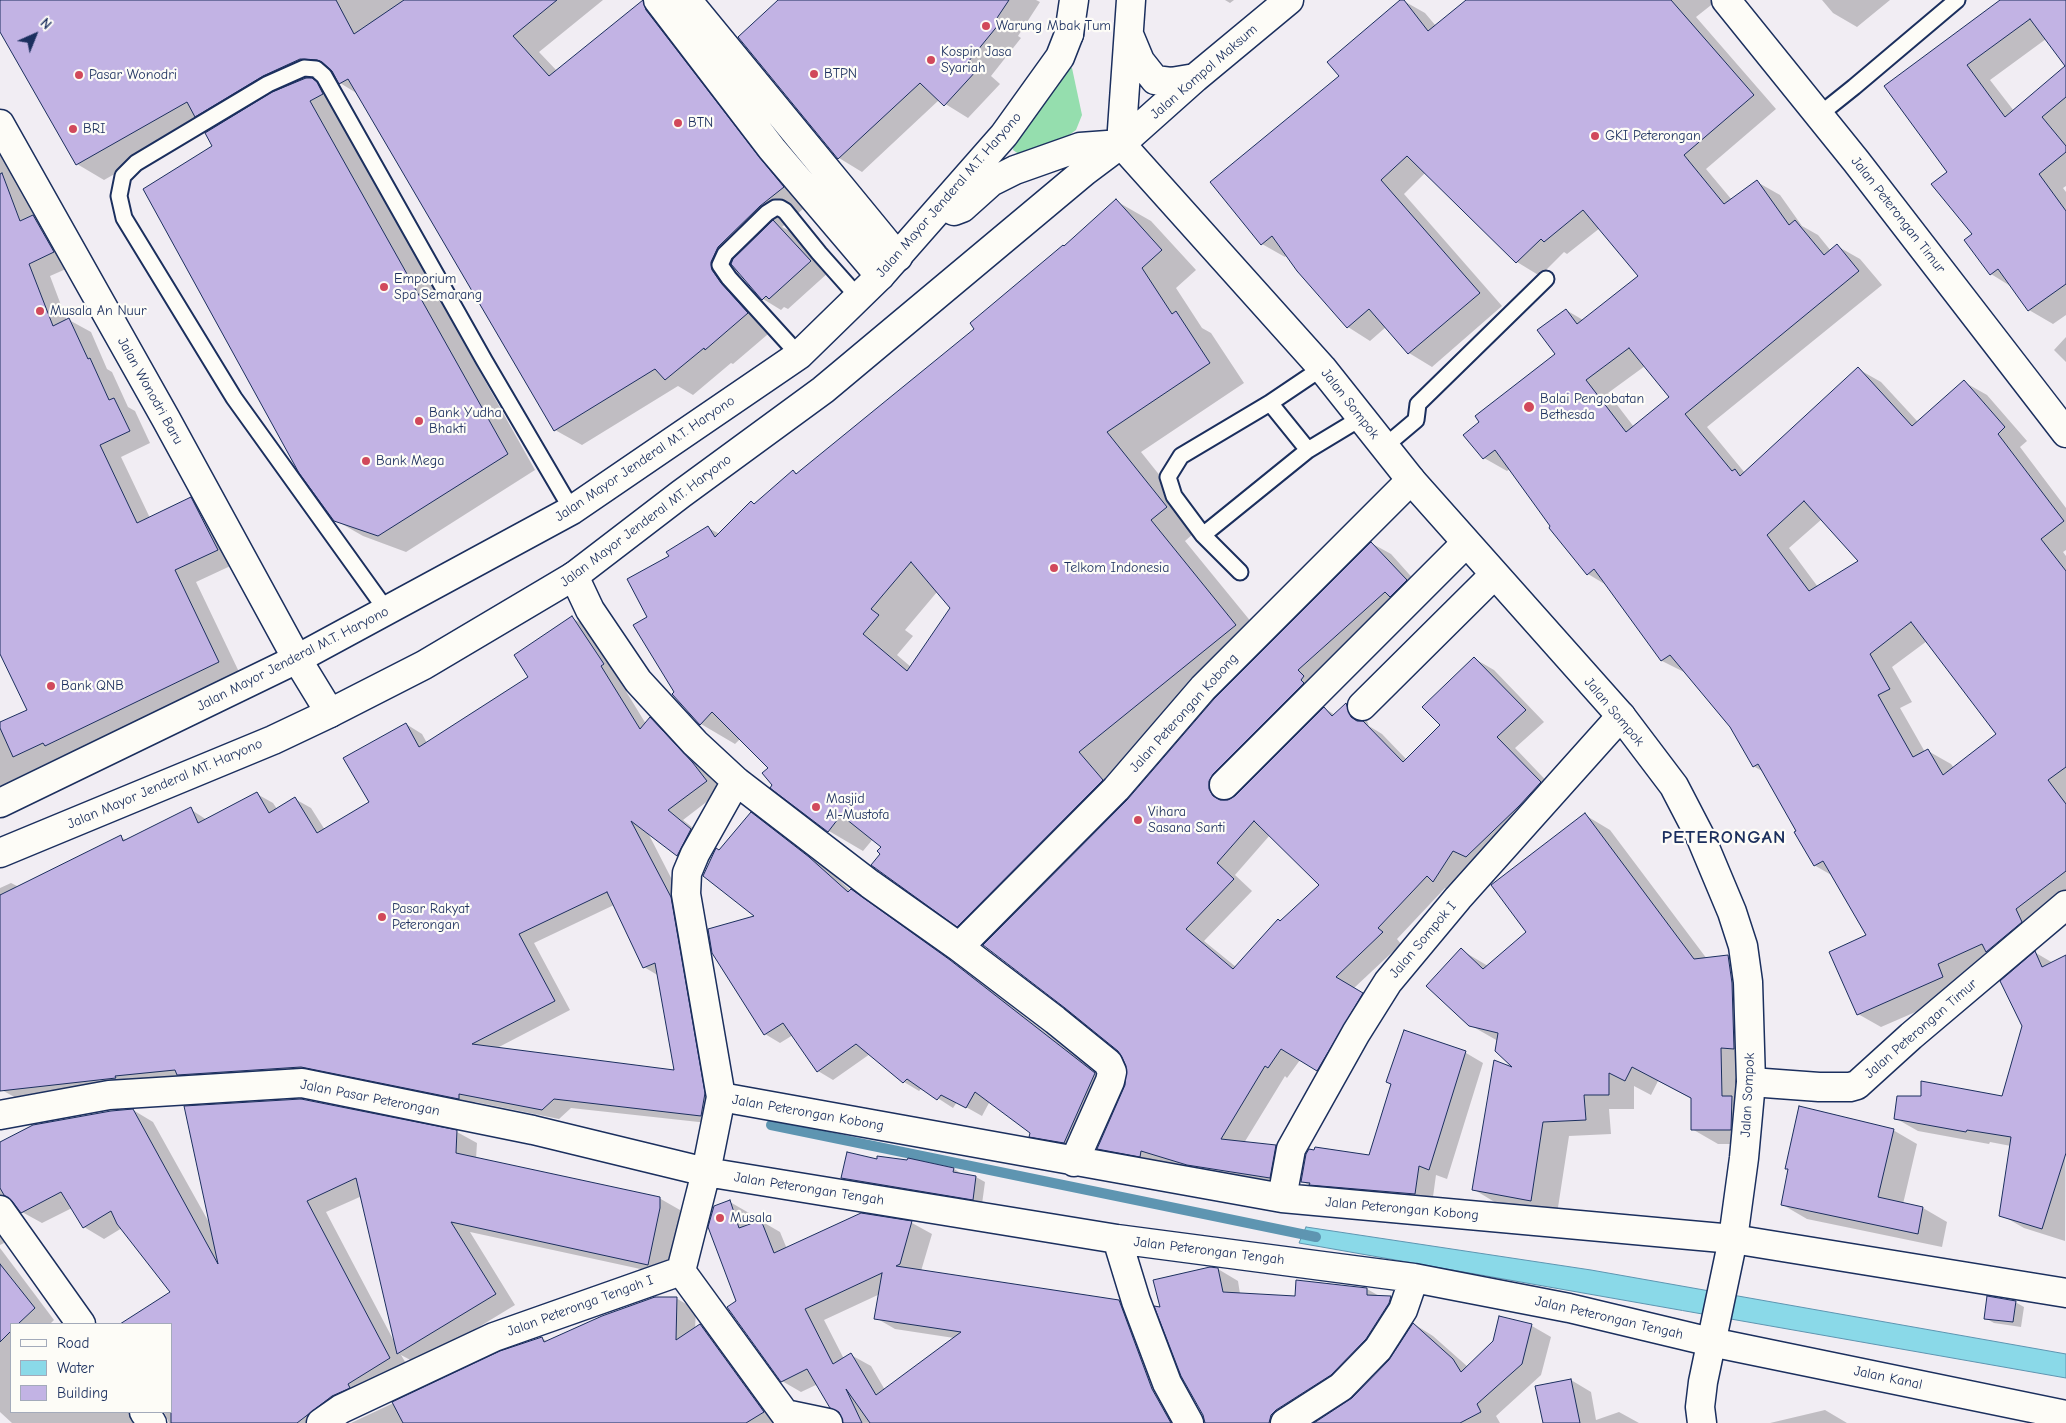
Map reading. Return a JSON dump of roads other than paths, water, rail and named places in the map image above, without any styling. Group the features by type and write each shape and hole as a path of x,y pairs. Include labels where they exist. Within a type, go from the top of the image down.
{"main road":[{"path":"658,0 772,149 889,266"},
{"path":"687,0 889,266"},
{"name":"Jalan Mayor Jenderal M.T. Haryono","path":"0,803 297,659 572,510 798,355 859,298 889,266 1004,135 1060,57 1069,34 1074,0"},
{"path":"932,219 962,208 992,182 1015,170 1080,147 1121,144 1131,0"},
{"name":"Jalan Kompol Maksum","path":"1121,144 1195,78 1289,0"},
{"name":"Jalan Peterongan Timur","path":"1726,0 1856,161 2066,433"},
{"path":"1130,35 1140,61 1155,80 1171,82 1195,78"},
{"name":"Jalan Wonodri Baru","path":"0,124 166,419 297,659"},
{"name":"Jalan Sompok","path":"1121,144 1322,368 1411,480 1494,576 1621,716 1674,786 1702,838 1732,912 1743,946 1748,982 1751,1082 1744,1158 1732,1246 1713,1331 1700,1407 1702,1423"},
{"name":"Jalan Mayor Jenderal MT. Haryono","path":"0,853 273,740 330,714 424,666 574,576 823,390 1085,171 1121,144"},
{"name":"Jalan Peterongan Kobong","path":"959,947 1116,789 1203,688 1411,480"},
{"path":"1224,785 1466,543"},
{"path":"574,576 590,610 638,681 695,743 736,781 870,884 959,947 1055,1020 1111,1067 1110,1081 1074,1162"},
{"path":"1362,706 1494,576"},
{"path":"297,659 330,714"},
{"name":"Jalan Sompok I","path":"1282,1198 1291,1149 1356,1033 1388,982 1458,898 1621,716"},
{"name":"Jalan Peterongan Kobong","path":"736,781 695,854 687,873 686,894 721,1097 1282,1198 1732,1246"},
{"name":"Jalan Peterongan Timur","path":"1751,1082 1819,1087 1850,1087 1857,1084 2066,905"},
{"name":"Jalan Pasar Peterongan","path":"0,1115 109,1095 302,1083 533,1130 706,1172"},
{"path":"721,1097 706,1172 681,1271 783,1419 828,1423"},
{"name":"Jalan Peterongan Tengah","path":"706,1172 1117,1240 1414,1278 1569,1308 1713,1331"},
{"path":"0,1210 81,1323"},
{"path":"1117,1240 1136,1301 1167,1383 1189,1423"},
{"path":"1732,1246 2066,1293"},
{"name":"Jalan Peteronga Tengah I","path":"320,1423 341,1409 494,1337 681,1271"},
{"path":"1293,1421 1341,1387 1378,1349 1404,1310 1414,1278"},
{"name":"Jalan Kanal","path":"1713,1331 2066,1415"}],"lane":[{"path":"1819,114 1957,0"},
{"path":"387,611 234,398 124,218 119,196 123,176 136,163 268,84 304,68 316,69 324,76 484,360 572,510"},
{"path":"798,355 729,278 720,265 724,254 760,220 775,208 785,211 859,298"},
{"path":"1384,447 1416,420 1418,404 1546,278"},
{"path":"1240,572 1203,535 1174,496 1168,477 1181,456 1322,368"},
{"path":"1270,402 1308,450"},
{"path":"1203,535 1308,450 1361,418"}],"water":[{"path":"1306,1227 1591,1270 2066,1354 2066,1378 1299,1243"}],"waterway":[{"path":"771,1125 1316,1237"}],"place":[{"name":"Warung Mbak Tum","path":"986,26"},
{"name":"Kospin Jasa Syariah","path":"931,60"},
{"name":"BTPN","path":"814,74"},
{"name":"Pasar Wonodri","path":"79,75"},
{"name":"BTN","path":"678,123"},
{"name":"BRI","path":"73,129"},
{"name":"GKI Peterongan","path":"1595,136"},
{"name":"Emporium Spa Semarang","path":"384,287"},
{"name":"Musala An Nuur","path":"40,311"},
{"name":"Balai Pengobatan Bethesda","path":"1529,407"},
{"name":"Bank Yudha Bhakti","path":"419,421"},
{"name":"Bank Mega","path":"366,461"},
{"name":"Telkom Indonesia","path":"1054,568"},
{"name":"Bank QNB","path":"51,686"},
{"name":"Masjid Al-Mustofa","path":"816,807"},
{"name":"Vihara Sasana Santi","path":"1138,820"},
{"name":"Pasar Rakyat Peterongan","path":"382,917"},
{"name":"Musala","path":"720,1218"}],"district":[{"name":"PETERONGAN","path":"1724,838"}]}
